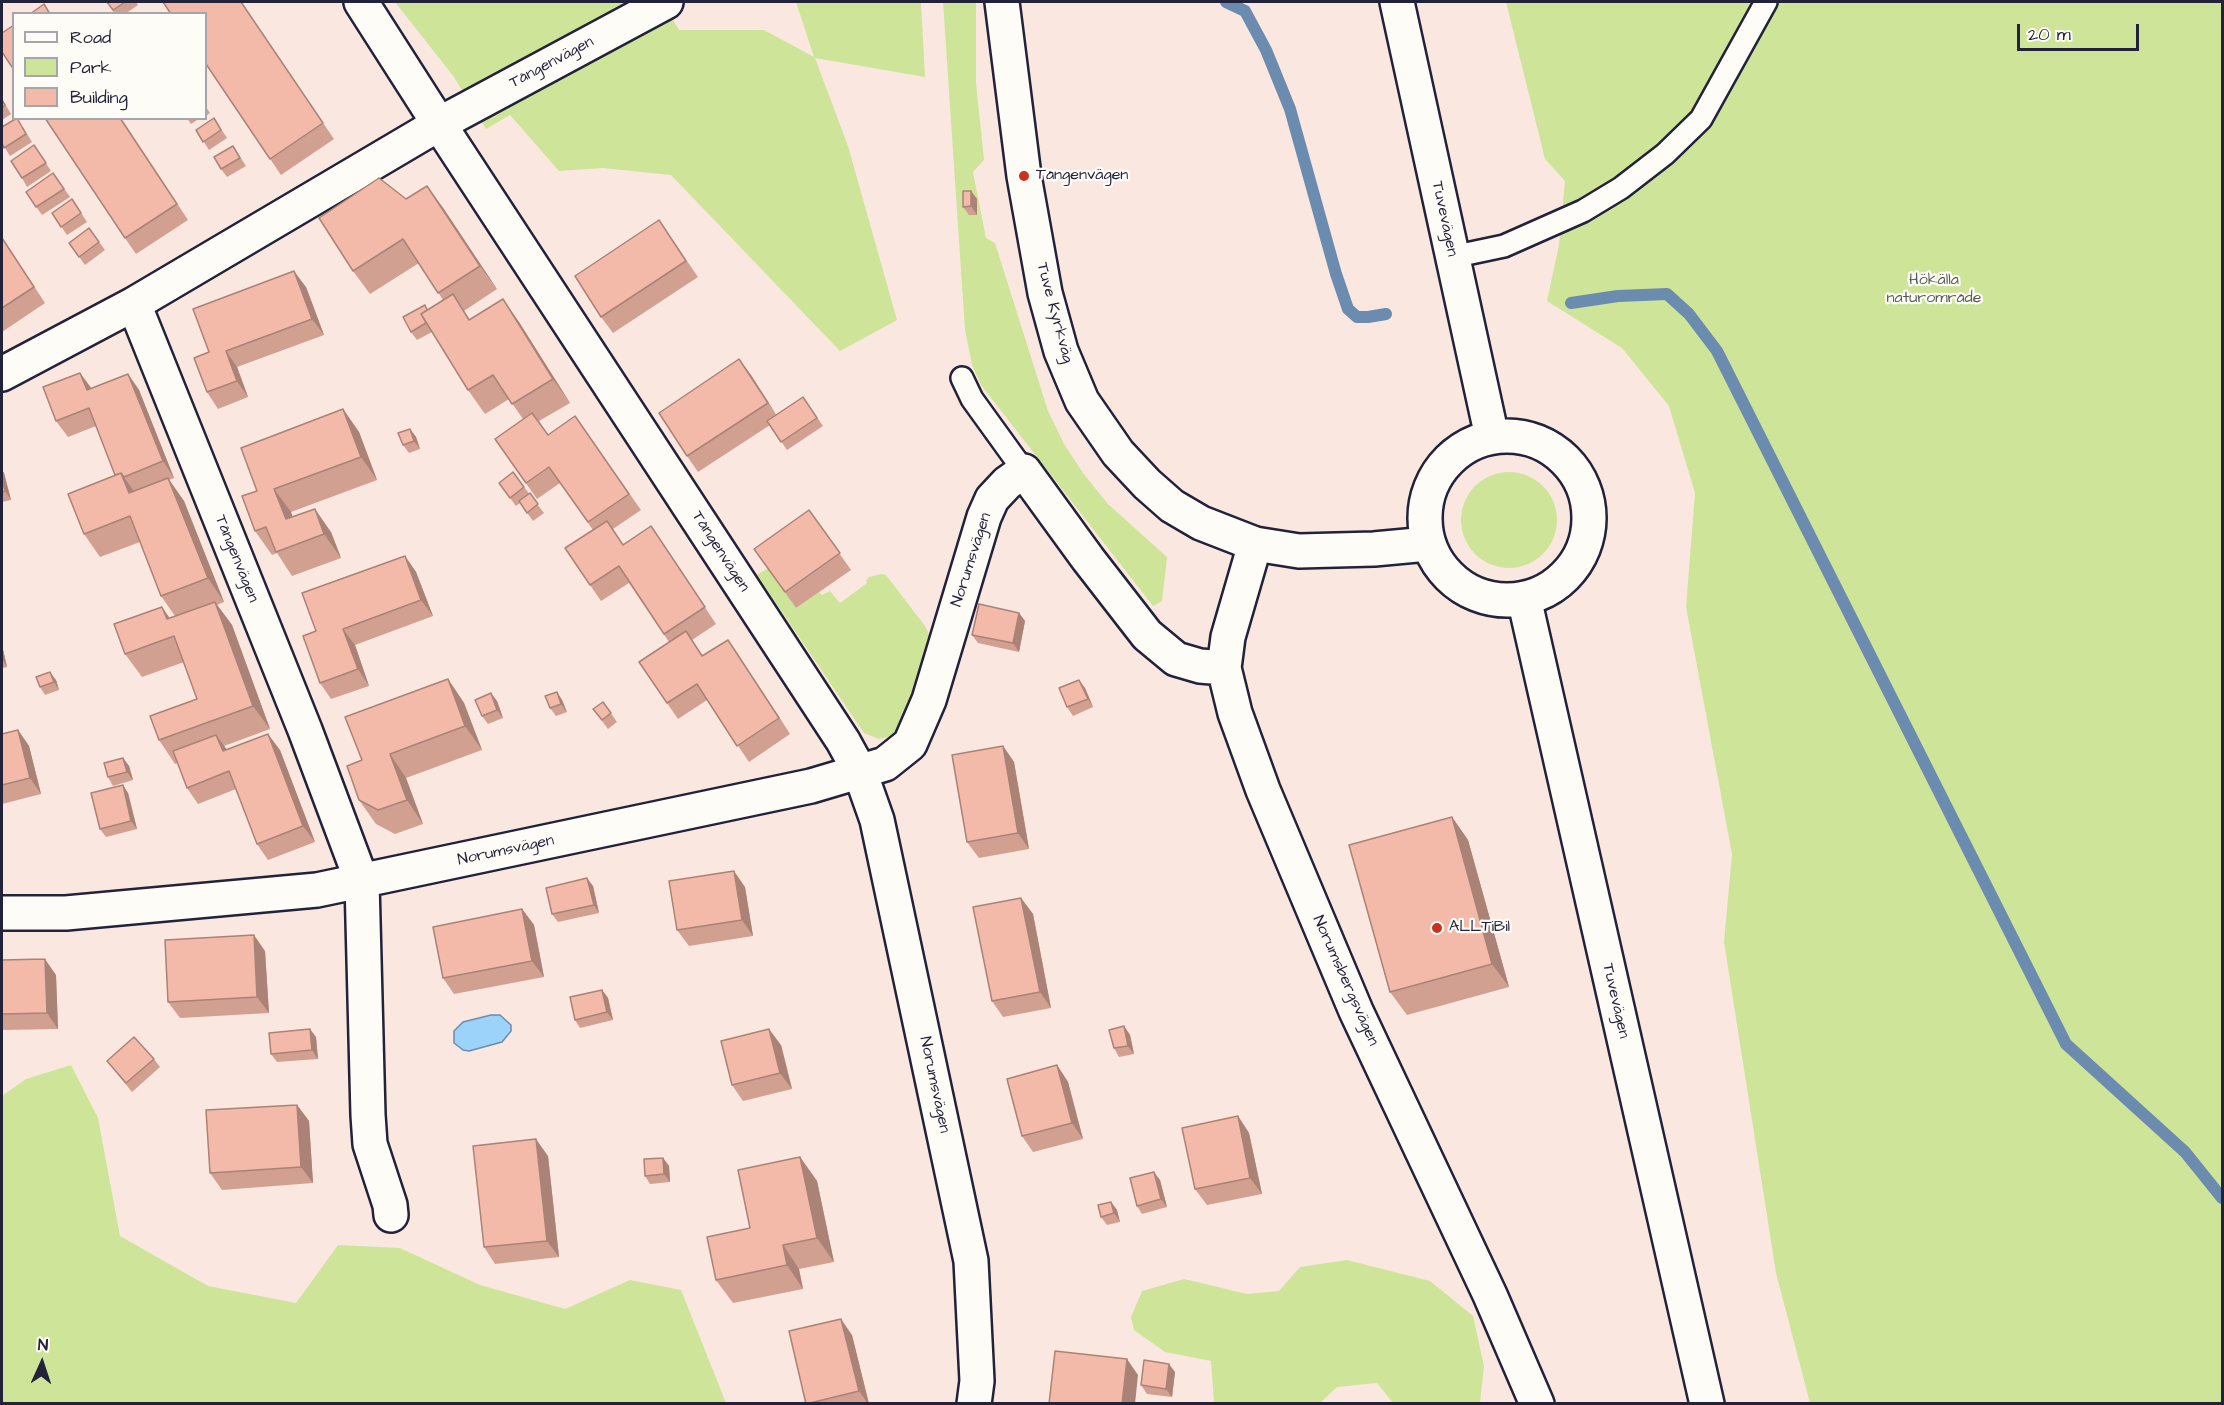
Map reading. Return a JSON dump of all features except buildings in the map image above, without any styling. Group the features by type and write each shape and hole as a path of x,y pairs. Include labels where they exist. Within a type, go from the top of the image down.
{"street":[{"path":"361,2 439,124"},
{"name":"Tångenvägen","path":"2,374 134,304 439,124 666,2"},
{"name":"Tuve Kyrkväg","path":"1002,2 1024,176 1045,293 1061,351 1082,401 1118,453 1147,484 1172,506 1201,523 1256,544 1299,551 1374,549 1428,544"},
{"name":"Tuvevägen","path":"1397,2 1492,437"},
{"name":"Tångenvägen","path":"439,124 843,741 860,772"},
{"name":"Tångenvägen","path":"134,304 363,882"},
{"path":"1514,436 1534,440 1553,450 1575,472 1581,481 1588,502 1589,523 1585,544 1576,563 1562,579 1544,591 1524,598 1504,600 1484,597 1466,590 1450,578 1437,562 1428,544 1424,524 1425,504 1431,484 1442,467 1456,453 1473,442 1492,437 1514,436"},
{"path":"1024,471 1088,560 1147,635 1176,659 1200,666 1224,668"},
{"name":"Norumsvägen","path":"2,913 75,912 317,890 811,786 885,764 910,744 929,700 984,517 992,499 1007,483 1024,471"},
{"name":"Norumsbergsvägen","path":"1256,544 1228,637 1224,668 1235,713 1263,790 1356,1011 1490,1295 1537,1404"},
{"name":"Tuvevägen","path":"1524,598 1707,1404"},
{"name":"Norumsvägen","path":"860,772 877,820 971,1261 977,1381 974,1404"},
{"path":"363,882 370,1144 390,1205 391,1215"}],"lane":[{"path":"1452,256 1504,246 1583,211 1621,188 1665,154 1701,119 1766,2"},
{"path":"962,378 972,399 1024,471"}],"green space":[{"path":"395,2 662,2 679,30 764,30 814,57 796,2 921,2 925,77 815,58 848,146 897,320 840,351 671,175 603,168 559,171 510,115 486,129 454,77"},
{"path":"943,2 976,2 976,83 984,160 973,172 986,238 995,243 1048,411 1064,444 1083,473 1108,504 1167,557 1162,601 1153,606 981,385 972,365 965,330"},
{"name":"Hökälla naturområde","path":"1506,2 2222,2 2222,1403 1810,1403 1776,1273 1724,942 1732,854 1686,607 1695,493 1669,406 1622,348 1547,301 1559,245 1565,181 1545,159"},
{"path":"1509,472 1527,476 1543,486 1553,502 1557,520 1553,538 1543,554 1527,564 1509,568 1491,564 1475,554 1465,538 1461,520 1465,502 1475,486 1491,476"},
{"path":"768,568 796,608 819,592 822,595 830,591 840,603 867,583 866,580 869,577 886,575 925,626 933,642 902,725 892,736 879,739 864,733 757,575"},
{"path":"71,1065 98,1118 120,1236 208,1286 296,1303 338,1245 400,1248 480,1285 565,1309 630,1280 681,1290 726,1403 2,1403 2,1096 26,1079"},
{"path":"1347,1260 1430,1281 1473,1316 1484,1366 1480,1403 1393,1403 1377,1383 1337,1387 1320,1403 1214,1403 1211,1361 1165,1352 1134,1330 1131,1317 1142,1291 1184,1279 1247,1294 1279,1291 1300,1267"}],"water":[{"path":"500,1015 511,1025 511,1031 502,1042 469,1051 463,1050 454,1043 454,1031 463,1022"}],"waterway":[{"path":"1226,2 1245,11 1266,50 1290,109 1348,309 1357,317 1386,314"},
{"path":"1571,303 1618,296 1667,294 1689,314 1717,351 2066,1044 2185,1152 2222,1198"}],"place":[{"name":"Tångenvägen","path":"1024,176"},
{"name":"ALLTiBil","path":"1437,928"}]}
